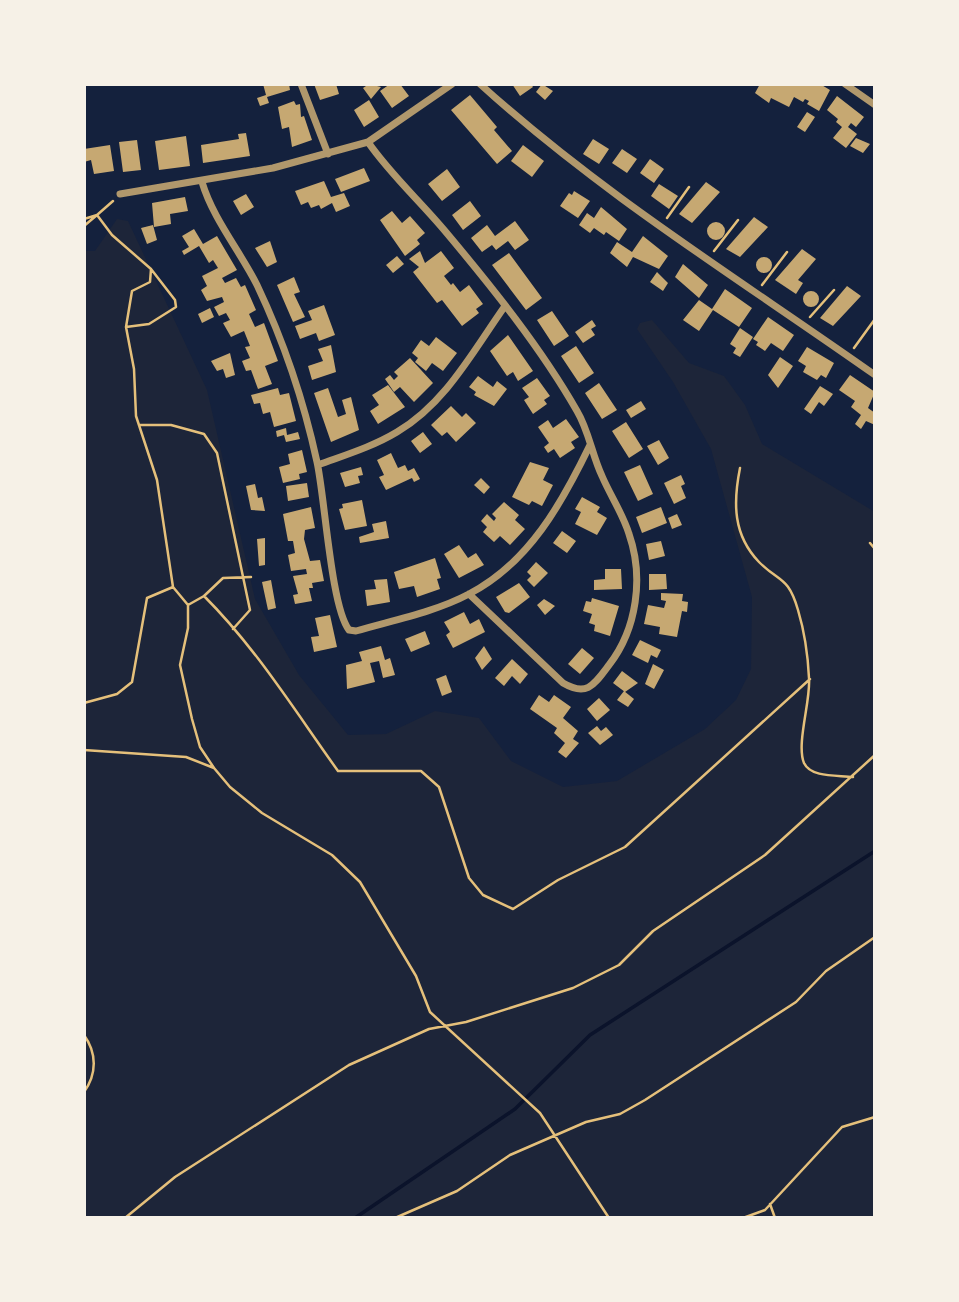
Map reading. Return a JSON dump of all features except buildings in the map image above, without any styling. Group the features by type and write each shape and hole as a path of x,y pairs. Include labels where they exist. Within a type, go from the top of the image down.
{"street":[{"path":"301,84 328,154"},
{"path":"120,194 202,182 328,154 368,142 452,84"},
{"path":"480,84 564,156 875,375"},
{"path":"845,84 875,105"},
{"path":"368,142 505,306 577,410 598,468 624,521 636,559 634,609 618,654 598,680 586,689 576,690 562,683 469,594"},
{"path":"202,182 210,205 256,284 273,320 299,394 318,466 336,586 344,624 349,630 356,631 426,611 469,594 500,574 532,542 558,506 590,444"},
{"path":"318,466 368,447 399,431 425,411 449,387 505,306"}],"path":[{"path":"661,226 689,187"},
{"path":"84,226 120,194"},
{"path":"84,219 97,215"},
{"path":"97,215 112,235 151,269 175,300 176,307 149,324 127,327"},
{"path":"708,258 737,220"},
{"path":"757,292 787,252"},
{"path":"151,269 150,282 132,291 127,327 139,425 159,493 173,587 188,605 188,628 180,665 200,747 230,787 262,813 332,855 360,882 416,976 430,1012 540,1113 592,1188 609,1218"},
{"path":"804,325 834,290"},
{"path":"859,341 875,319"},
{"path":"139,425 171,425 204,434 217,453 250,610 233,629"},
{"path":"740,468 735,491 736,528 759,562 786,581 798,610 810,679 802,752 805,765 814,772 853,777"},
{"path":"870,543 875,549"},
{"path":"188,605 204,596 223,578 251,577"},
{"path":"84,703 117,694 132,682 147,598 173,587"},
{"path":"204,596 261,660 338,771 421,771 439,787 468,878 483,895 513,909 558,880 625,847 810,679"},
{"path":"84,750 186,757 214,768"},
{"path":"125,1218 175,1177 348,1065 429,1029 573,988 619,965 653,931 765,855 875,755"},
{"path":"394,1218 457,1191 510,1155 555,1138 586,1122 621,1114 645,1100 796,1002 826,971 875,937"},
{"path":"84,1035 94,1063 94,1074 84,1092"},
{"path":"743,1218 765,1210 842,1127 875,1117"},
{"path":"770,1203 775,1218"}],"shaded area":[{"path":"117,219 128,221 207,390 255,599 299,675 348,735 386,734 435,711 479,718 511,761 563,787 617,781 705,729 736,700 751,669 752,597 711,449 673,382 637,329 640,323 652,320 689,363 724,376 745,405 762,444 875,512 875,1218 84,1218 84,251 95,251"}],"waterway":[{"path":"355,1218 515,1109 590,1035 875,851"}]}
